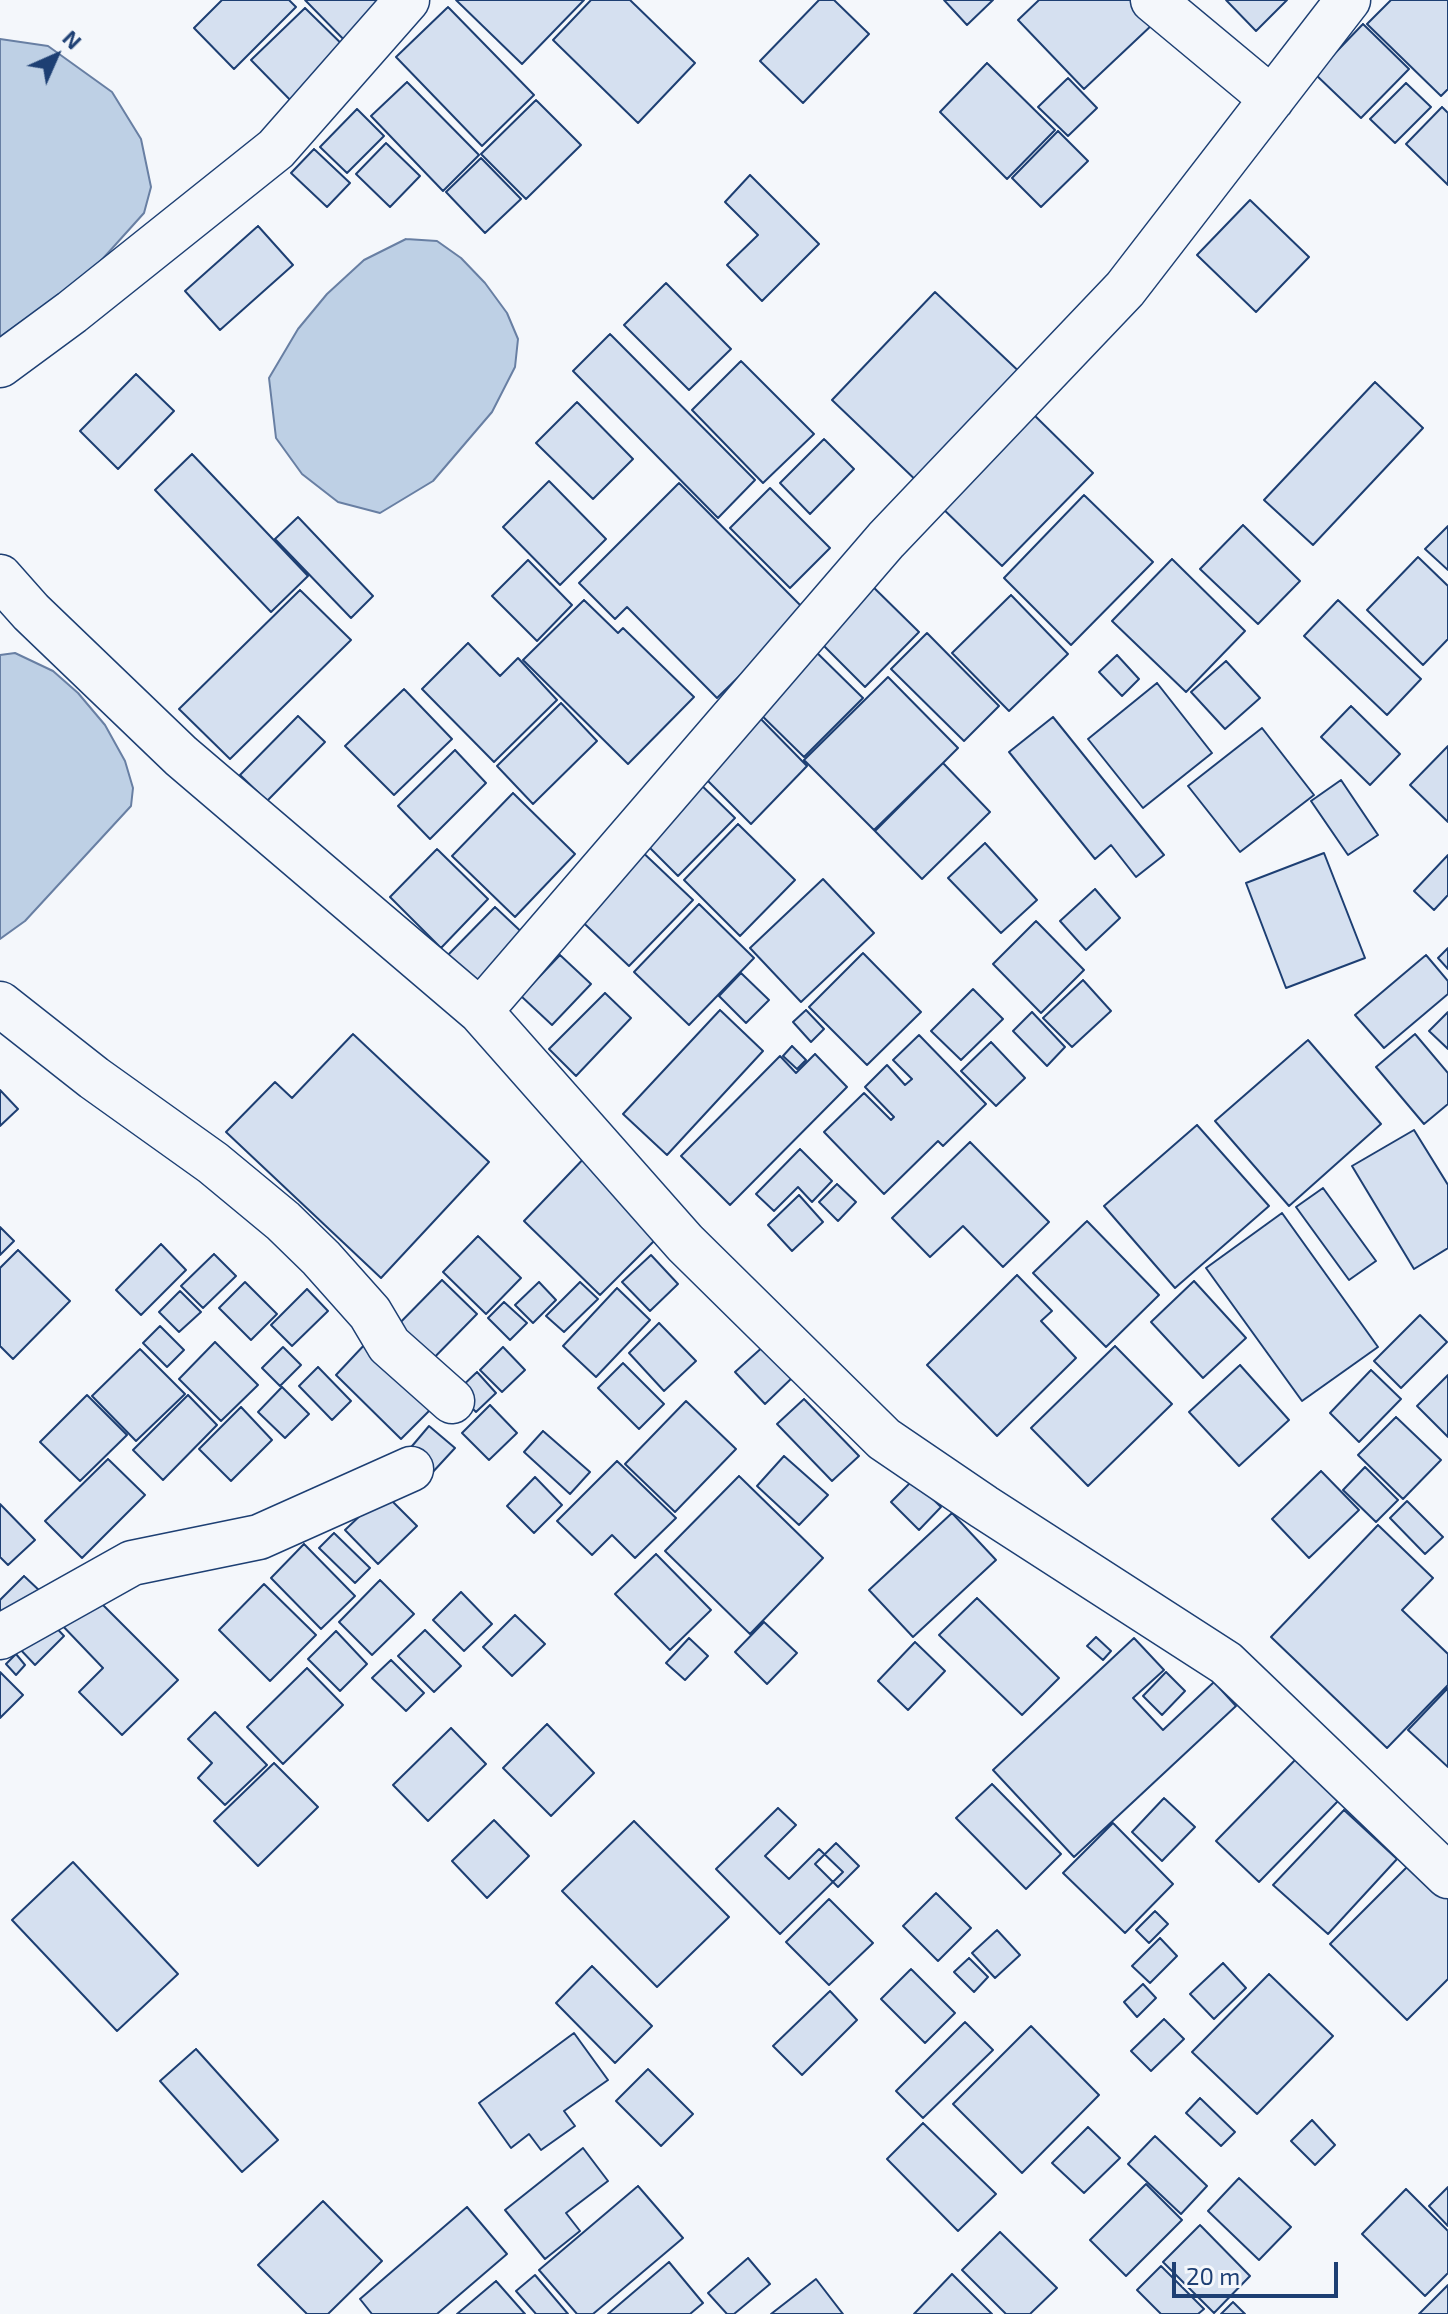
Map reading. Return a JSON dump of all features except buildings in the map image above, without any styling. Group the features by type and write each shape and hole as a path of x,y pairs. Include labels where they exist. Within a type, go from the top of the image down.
{"street":[{"path":"0,365 72,312 276,149 407,0"},
{"path":"1153,0 1272,99"},
{"path":"480,1011 886,540 1125,289 1348,0"},
{"path":"0,577 31,612 181,756 480,1011 685,1243 884,1439 1226,1663 1448,1876"},
{"path":"0,1004 94,1078 213,1163 283,1221 370,1313 389,1345 452,1401"},
{"path":"0,1637 132,1563 259,1537 411,1469"}],"water":[{"path":"0,39 48,46 112,92 141,139 151,187 144,213 89,274 0,337"},
{"path":"406,239 437,241 461,258 507,313 518,339 515,367 492,412 433,481 380,513 338,502 302,474 276,438 269,378 298,329 327,294 364,260"},
{"path":"15,653 53,671 78,693 105,725 125,761 133,788 131,806 25,921 0,939 0,655"}]}
